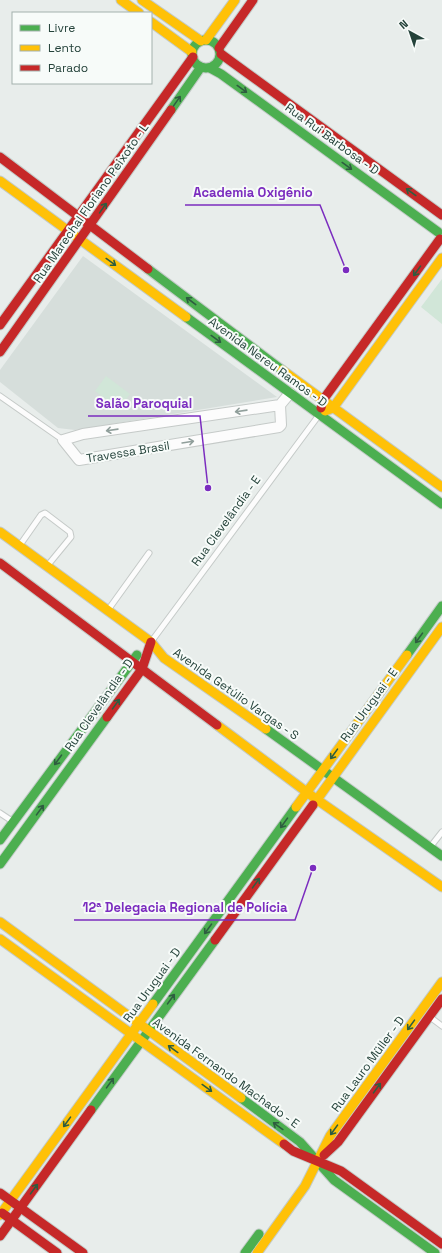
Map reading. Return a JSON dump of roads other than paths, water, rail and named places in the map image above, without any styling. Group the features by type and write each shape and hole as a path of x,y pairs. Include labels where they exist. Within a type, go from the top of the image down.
{"street":[{"path":"121,0 138,12"},
{"path":"142,0 204,40 214,42 220,51"},
{"path":"152,23 192,55 197,65 206,68 217,63 220,51 253,0"},
{"path":"192,55 197,44 204,40 234,1 245,12"},
{"name":"Rua Rui Barbosa - D","path":"220,51 442,215"},
{"name":"Rua Marechal Floriano Peixoto - L","path":"0,325 192,55"},
{"name":"Rua Rui Barbosa - D","path":"206,68 221,74 440,235"},
{"name":"Rua Marechal Floriano Peixoto - L","path":"0,352 80,239 206,68"},
{"name":"Avenida Nereu Ramos - D","path":"0,157 333,408 442,487"},
{"name":"Avenida Nereu Ramos - D","path":"0,181 442,504"},
{"name":"Rua Clevelândia - E","path":"319,414 323,400 440,235"},
{"path":"319,414 333,408 442,258"},
{"path":"280,405 290,393"},
{"name":"Travessa Brasil","path":"280,405 281,424 278,427 86,459 78,460 63,440 83,434 280,405"},
{"name":"Avenida Getúlio Vargas - S","path":"0,532 151,642 164,658 324,769 442,856"},
{"path":"0,563 307,792 442,887"},
{"name":"Rua Uruguai - E","path":"324,769 442,606"},
{"name":"Rua Uruguai - E","path":"316,798 442,627"},
{"name":"Rua Clevelândia - D","path":"0,840 131,661 151,642"},
{"name":"Rua Clevelândia - D","path":"0,864 142,669 151,642"},
{"name":"Rua Uruguai - D","path":"0,1213 324,769"},
{"name":"Rua Uruguai - D","path":"0,1236 316,798"},
{"name":"Avenida Fernando Machado - E","path":"0,922 300,1142 334,1180 435,1253"},
{"name":"Avenida Fernando Machado - E","path":"0,939 293,1151 341,1171 442,1244"},
{"path":"44,971 52,961"},
{"name":"Rua Lauro Müller - D","path":"317,1162 330,1136 442,982"},
{"name":"Rua Lauro Müller - D","path":"245,1253 257,1248 299,1181 338,1142 442,999"},
{"path":"226,1103 233,1094"},
{"path":"354,1103 363,1108"},
{"path":"0,1193 83,1253"},
{"path":"0,1213 57,1253"},
{"path":"406,1232 413,1223"}],"lane":[{"path":"0,396 63,440"},
{"name":"Rua Clevelândia - E","path":"151,642 319,414"},
{"path":"20,546 41,515 45,513 52,518 70,532 71,537 47,566"},
{"path":"108,611 149,553"},
{"path":"0,813 25,830"},
{"path":"430,847 442,832"},
{"path":"421,1011 442,1026"}],"place":[{"name":"Academia Oxigênio","path":"346,270"},
{"name":"Salão Paroquial","path":"208,488"},
{"name":"12ª Delegacia Regional de Polícia","path":"313,868"}]}
